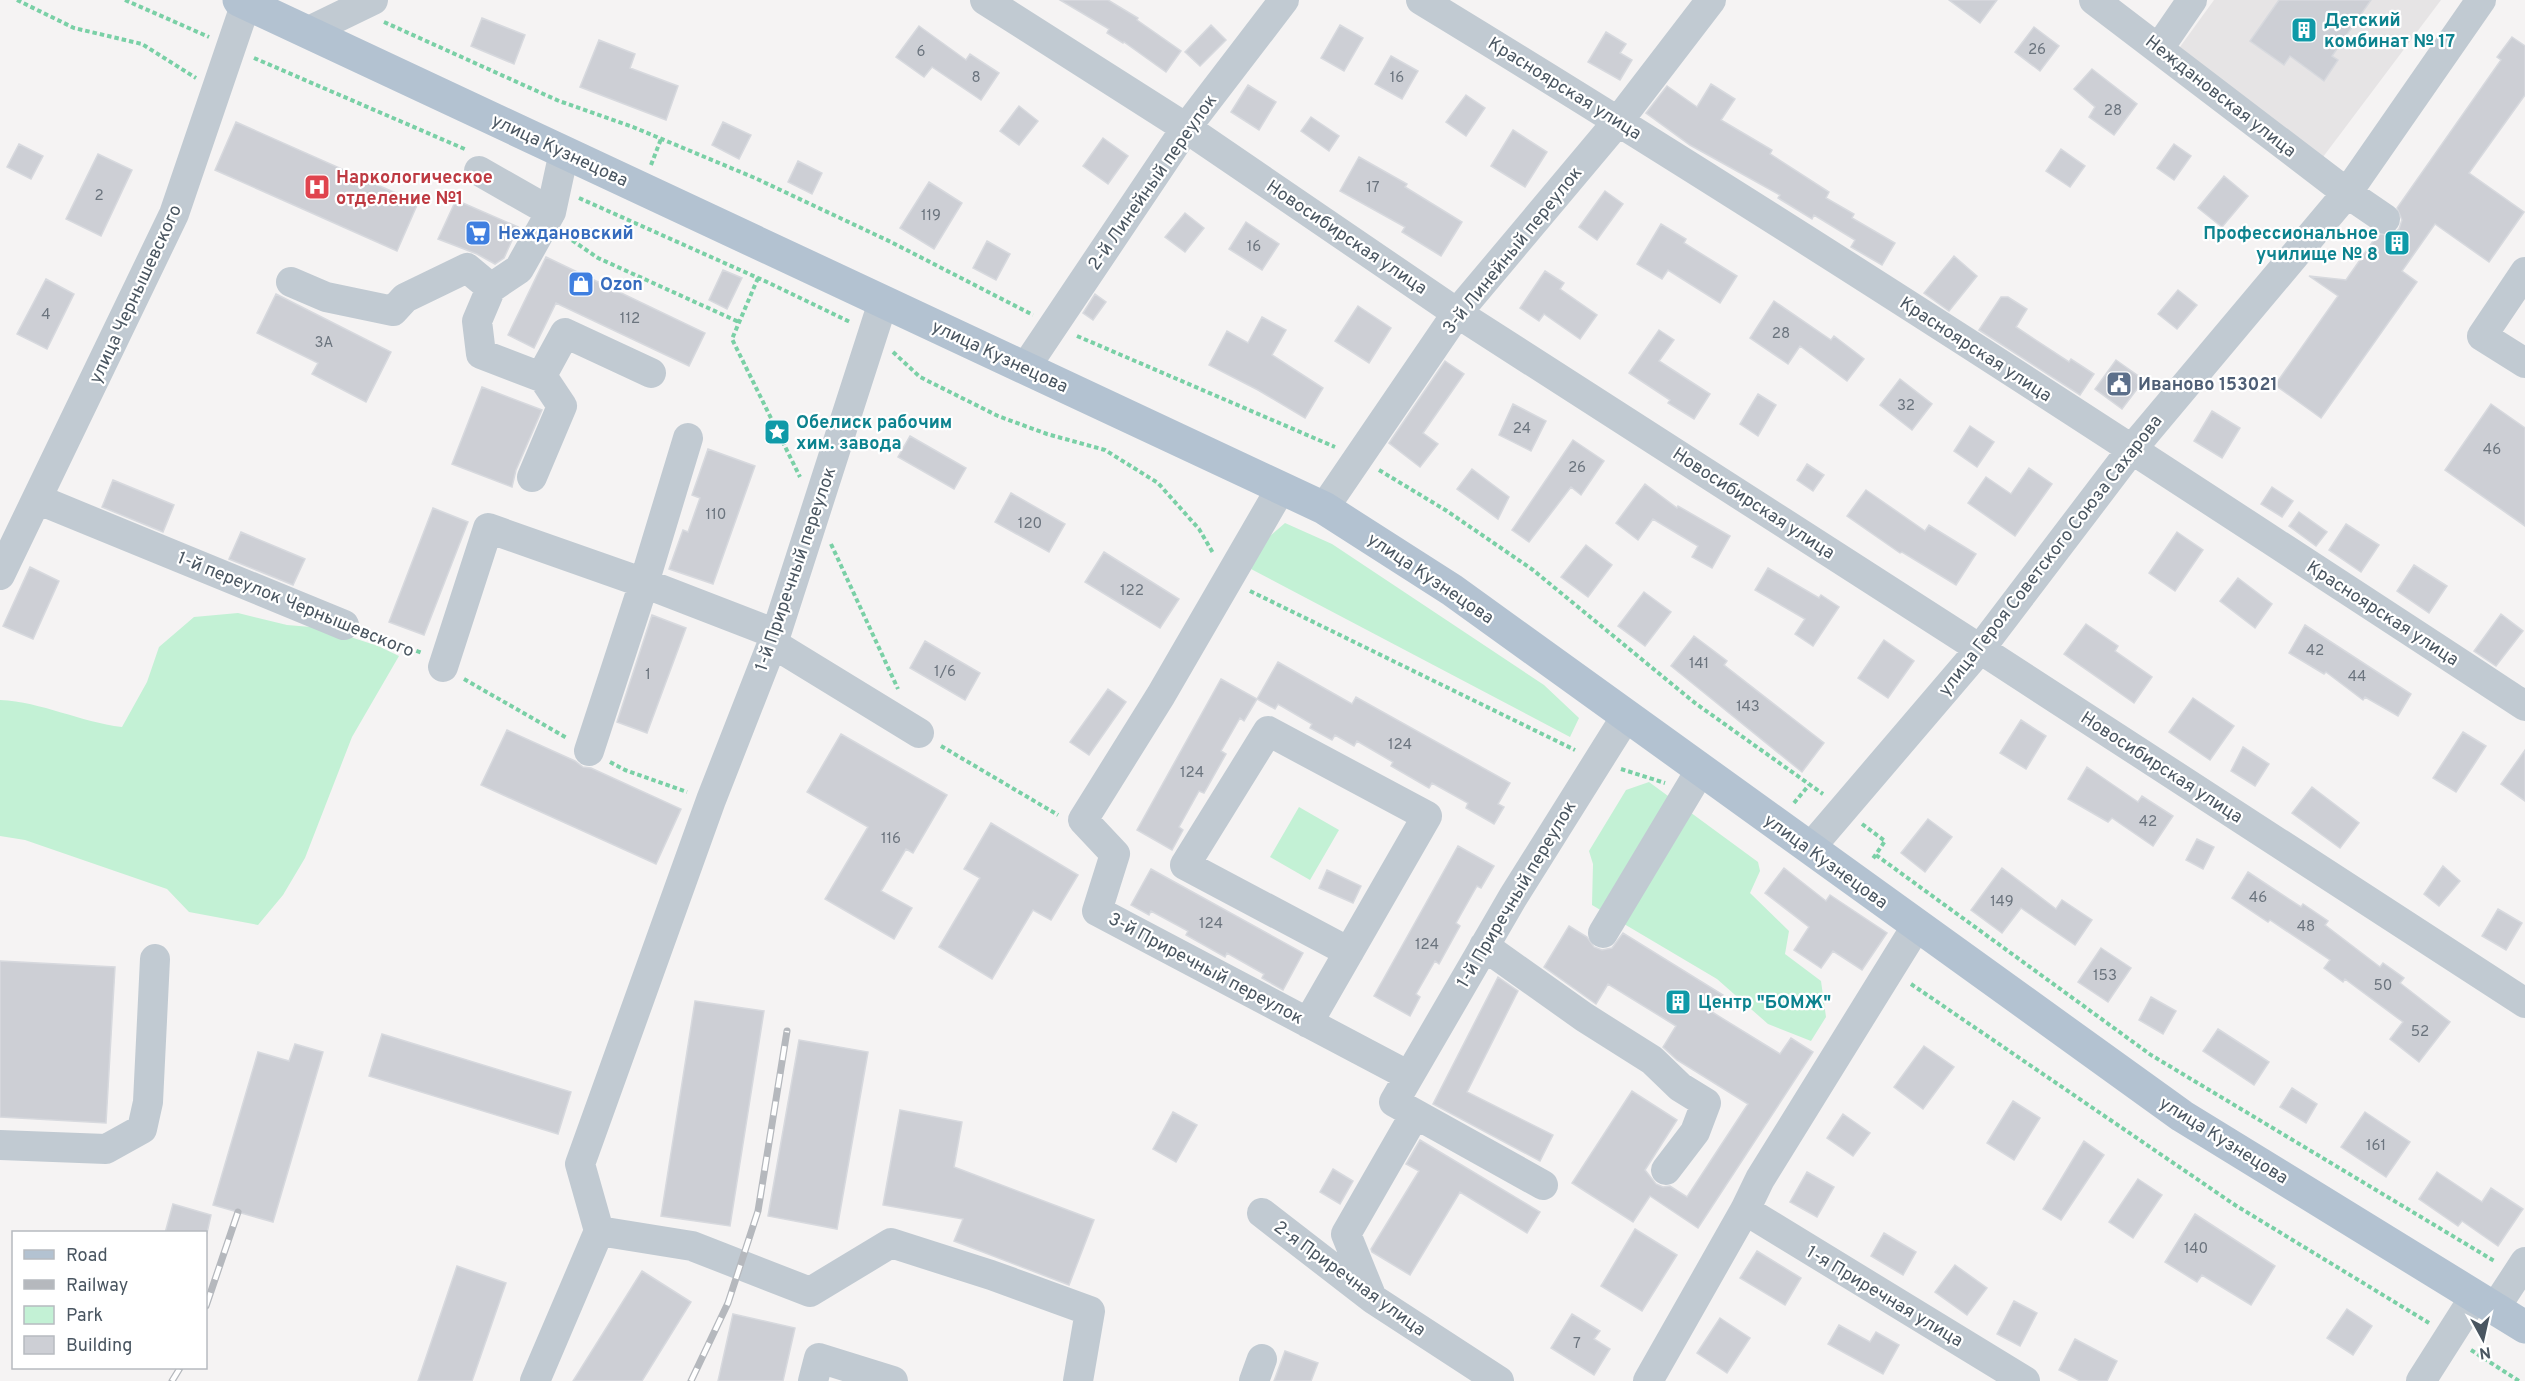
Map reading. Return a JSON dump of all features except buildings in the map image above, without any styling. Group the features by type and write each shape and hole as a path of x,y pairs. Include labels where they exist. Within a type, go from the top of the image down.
{"main road":[{"name":"улица Кузнецова","path":"242,2 1324,508 1452,590 1916,927 2182,1116 2525,1327"}],"street":[{"name":"Новосибирская улица","path":"985,0 1186,128 1458,313 2525,1004"},
{"name":"2-й Линейный переулок","path":"1024,368 1186,128 1284,0"},
{"name":"Красноярская улица","path":"1421,0 1619,120 2132,448 2525,706"},
{"name":"3-й Линейный переулок","path":"1324,508 1458,313 1619,120 1711,0"},
{"name":"Неждановская улица","path":"2094,0 2347,193 2385,219"},
{"path":"2158,48 2192,0"},
{"name":"улица Героя Советского Союза Сахарова","path":"1810,848 1980,649 2132,448 2347,193 2481,0"},
{"name":"улица Чернышевского","path":"0,575 174,214 231,47 242,2"},
{"path":"307,32 365,5"},
{"path":"532,477 562,406 542,376 481,354 477,321 491,288 519,269 554,200 564,152"},
{"path":"474,161 554,200"},
{"path":"291,282 326,297 393,311 405,298 467,268 491,288"},
{"path":"2525,272 2482,336 2525,363"},
{"name":"1-й Приречный переулок","path":"599,1231 580,1164 711,800 774,639 883,302"},
{"path":"542,376 565,333 651,373"},
{"path":"589,750 644,583 688,438"},
{"path":"1083,820 1161,695 1281,488"},
{"name":"1-й переулок Чернышевского","path":"37,499 344,626"},
{"path":"443,667 488,528 644,583 774,639 919,733"},
{"name":"1-й Приречный переулок","path":"1415,1114 1394,1102 1484,946 1627,715"},
{"path":"1308,1023 1349,952 1427,816 1268,731 1185,865 1349,952"},
{"path":"1603,933 1700,771"},
{"name":"3-й Приречный переулок","path":"1083,820 1115,854 1097,910 1409,1076"},
{"path":"1648,1381 1745,1210 1760,1179 1916,927"},
{"path":"1484,946 1584,1017 1652,1060 1680,1087 1706,1103 1695,1132 1666,1170"},
{"path":"0,1145 106,1149 142,1129 148,1102 155,959"},
{"path":"1372,1299 1346,1234 1415,1114 1543,1185"},
{"name":"1-я Приречная улица","path":"1745,1210 2025,1381"},
{"name":"2-я Приречная улица","path":"1262,1213 1372,1299 1499,1381"},
{"path":"535,1381 599,1231 692,1246 810,1292 891,1244 902,1247 991,1275 1090,1311 1078,1381"},
{"path":"2421,1381 2450,1335 2521,1268"},
{"path":"813,1381 819,1358 893,1381"}],"path":[{"path":"17,0 74,28 142,44 200,81 218,86"},
{"path":"124,0 231,47 474,161"},
{"path":"365,5 559,101 633,127 756,178 891,242 1053,326 1359,458 1447,511 1533,570 1695,703 1809,785"},
{"path":"739,322 598,258 557,230 554,200 758,278 873,333 920,377 998,416 1047,434 1105,450 1158,483 1199,529 1228,580 1597,761"},
{"name":"1-й переулок Чернышевского","path":"344,626 416,649 443,667 625,770 711,800"},
{"path":"919,733 1059,816 1083,820"},
{"path":"1876,855 2151,1055 2521,1268"},
{"path":"1890,969 2235,1205 2450,1335 2519,1381"}],"shaded area":[{"path":"2214,0 2441,0 2323,157 2177,51"}],"green space":[{"path":"1285,523 1332,544 1544,685 1579,718 1570,737 1251,569 1263,542"},
{"path":"238,613 287,625 323,628 378,646 399,656 352,737 305,858 283,895 258,925 189,912 167,889 25,840 0,836 0,700 31,704 122,727 147,682 159,647 194,617"},
{"path":"1649,782 1758,862 1760,871 1750,893 1789,931 1785,954 1821,981 1826,1017 1811,1041 1768,1024 1717,979 1592,905 1593,864 1589,851 1626,790"},
{"path":"1299,807 1339,830 1310,880 1270,857"}],"railway":[{"path":"691,1381 728,1303 758,1211 787,1031"},
{"path":"207,1303 238,1212"},
{"path":"172,1381 179,1369"}],"place":[{"name":"Детский комбинат № 17","path":"2304,30"},
{"name":"Наркологическое отделение №1","path":"317,187"},
{"name":"Неждановский","path":"478,233"},
{"name":"Профессиональное училище № 8","path":"2397,243"},
{"name":"Ozon","path":"581,284"},
{"name":"Иваново 153021","path":"2119,384"},
{"name":"Обелиск рабочим хим. завода","path":"777,432"},
{"name":"Центр \"БОМЖ\"","path":"1678,1002"}]}
